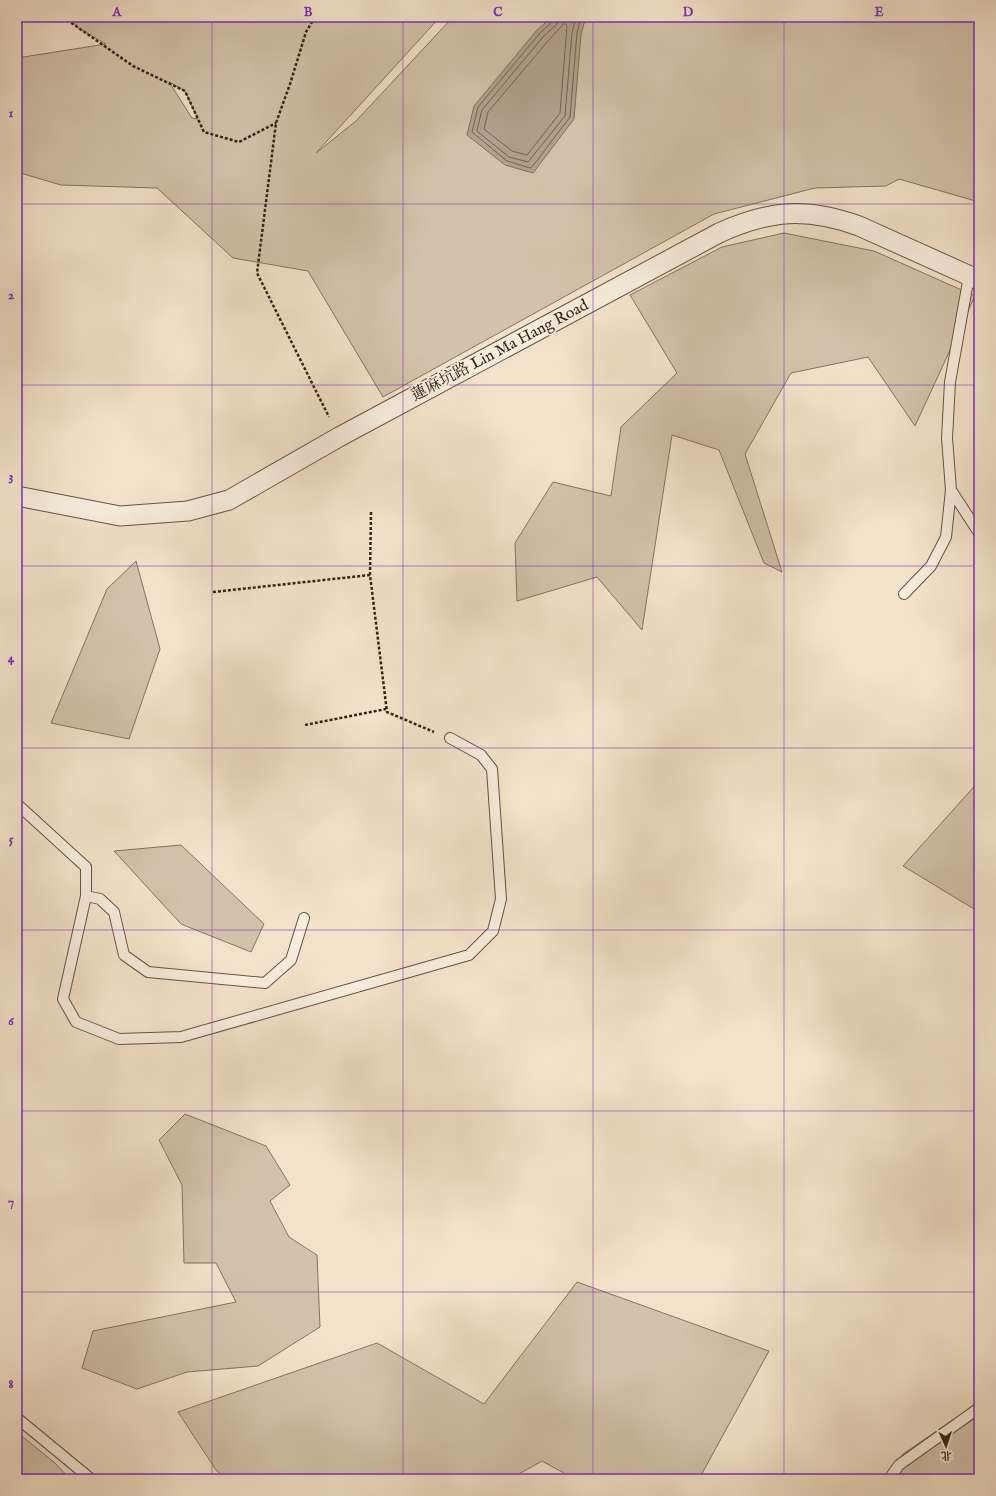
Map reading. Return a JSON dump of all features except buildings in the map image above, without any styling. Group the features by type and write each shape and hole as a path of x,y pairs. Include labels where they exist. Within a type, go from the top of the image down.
{"street":[{"name":"蓮麻坑路 Lin Ma Hang Road","path":"17,496 120,516 188,511 229,500 339,437 719,233 761,218 790,213 816,214 830,217 860,226 974,278"}],"lane":[{"path":"904,594 930,566 946,537 951,490 946,438 950,382 974,278"},
{"path":"951,490 979,533"},
{"path":"17,804 86,867 86,896 63,999 76,1022 119,1039 181,1037 469,955 493,931 501,899 492,768 481,755 450,738"},
{"path":"86,896 100,899 114,912 124,955 148,972 265,982 291,960 304,918"},
{"path":"889,1479 899,1465 979,1408"},
{"path":"17,1418 91,1479"}],"path":[{"path":"63,17 133,66 184,91 204,132 238,142 276,123"},
{"path":"314,17 306,32 276,123 257,273 339,437"},
{"path":"371,512 370,575 387,712 450,738"},
{"path":"213,592 370,575"},
{"path":"305,725 386,709"}],"shaded area":[{"path":"68,17 440,17 316,153 356,121 453,17 979,17 979,202 899,179 886,186 815,188 714,214 383,397 308,271 233,258 157,188 61,185 17,172 17,58 106,44 78,28","holes":["169,82 185,91 198,119 192,118"]},
{"path":"784,233 874,251 975,296 915,426 868,357 791,373 745,454 782,572 764,563 719,450 672,435 642,630 597,577 517,601 515,543 553,482 611,496 621,427 677,373 630,295 722,247"},
{"path":"136,561 160,649 129,739 51,723 107,589"},
{"path":"979,781 979,912 903,866"},
{"path":"181,845 264,924 251,952 181,924 114,851"},
{"path":"185,1114 266,1146 290,1185 270,1201 289,1237 317,1255 320,1327 258,1366 187,1372 137,1389 82,1368 93,1331 236,1302 216,1263 184,1263 182,1185 159,1140"},
{"path":"577,1282 769,1351 699,1479 575,1479 542,1461 510,1479 226,1479 216,1470 178,1412 377,1343 484,1404"},
{"path":"979,1402 979,1479 887,1479 903,1454"},
{"path":"17,1432 55,1463 70,1479 17,1479"}],"water":[{"path":"552,17 586,17 581,34 574,119 533,173 505,165 467,135 474,106 537,30"}]}
